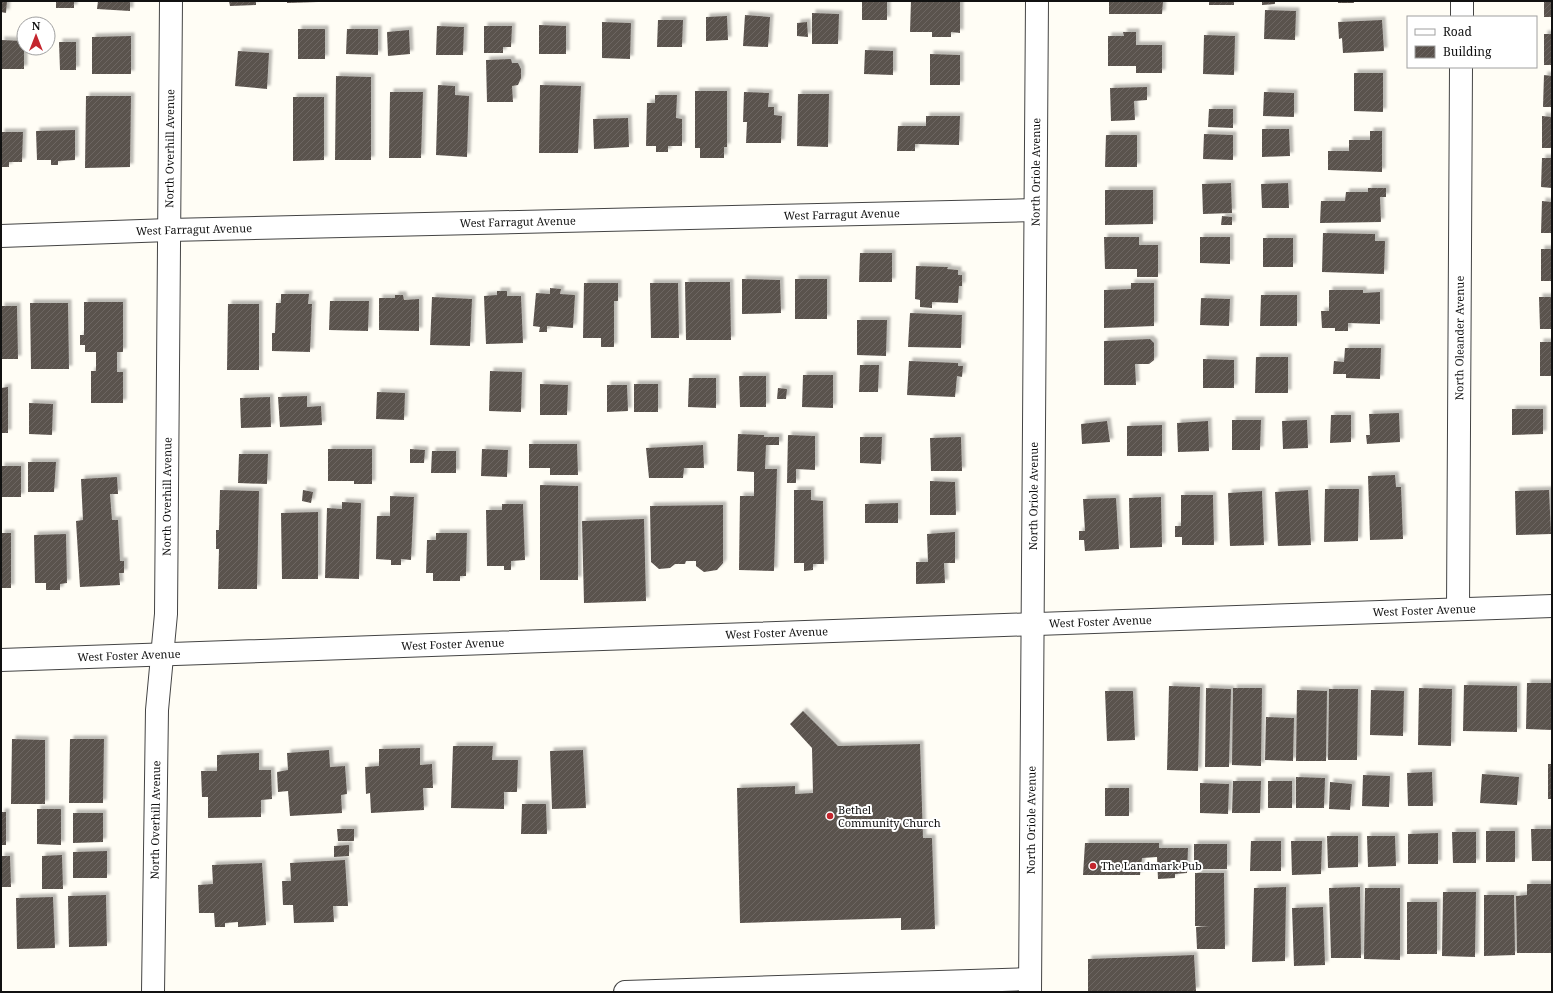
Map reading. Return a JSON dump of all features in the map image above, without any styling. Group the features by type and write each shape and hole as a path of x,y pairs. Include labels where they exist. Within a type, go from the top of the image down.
{"street":[{"name":"North Overhill Avenue","path":"153,992 158,710 166,614 171,1"},
{"name":"North Oriole Avenue","path":"1030,986 1037,1"},
{"path":"1462,1 1462,16"},
{"name":"North Oleander Avenue","path":"1458,609 1461,68"},
{"name":"West Farragut Avenue","path":"1,236 169,230 1035,210"},
{"name":"West Foster Avenue","path":"1,660 1552,606"},
{"path":"625,992 1030,986"}],"building":[{"path":"1,1 7,1 6,13 1,12"},
{"path":"56,1 74,1 74,8 56,8"},
{"path":"98,1 130,1 130,11 97,9"},
{"path":"229,1 256,1 256,5 230,6"},
{"path":"287,1 318,1 318,2 287,3"},
{"path":"862,1 887,1 887,20 862,20"},
{"path":"911,1 960,2 960,33 951,32 951,37 932,37 932,32 910,32"},
{"path":"1109,1 1163,1 1162,14 1109,14"},
{"path":"1209,1 1234,1 1234,5 1209,5"},
{"path":"1262,1 1275,1 1275,4 1262,5"},
{"path":"1338,1 1354,1 1354,3 1338,3"},
{"path":"1544,1 1552,1 1552,17 1544,17"},
{"path":"1265,10 1296,11 1295,40 1264,39"},
{"path":"812,13 839,14 838,44 812,44"},
{"path":"745,15 770,17 768,47 743,46"},
{"path":"727,16 728,40 706,41 706,17"},
{"path":"658,20 683,20 682,47 657,47"},
{"path":"1382,20 1384,51 1343,53 1342,38 1339,39 1338,22"},
{"path":"602,22 631,23 630,59 602,58"},
{"path":"807,22 808,37 797,36 797,23"},
{"path":"539,25 566,26 566,54 539,54"},
{"path":"437,26 464,27 463,55 436,55"},
{"path":"484,26 512,26 511,47 503,47 503,53 484,53"},
{"path":"298,29 325,29 325,59 298,59"},
{"path":"347,29 378,29 378,55 346,54"},
{"path":"409,30 410,54 388,56 387,32"},
{"path":"1123,32 1136,32 1136,45 1162,45 1162,73 1136,73 1136,66 1108,66 1108,36 1124,36"},
{"path":"1544,34 1552,34 1552,65 1544,65"},
{"path":"1204,35 1235,36 1234,75 1203,74"},
{"path":"131,36 131,74 92,74 92,37"},
{"path":"1,40 16,41 16,56 24,56 24,69 1,69"},
{"path":"59,42 76,42 76,70 60,70"},
{"path":"865,50 893,51 893,75 864,74"},
{"path":"238,51 269,53 267,89 235,86"},
{"path":"930,54 960,55 960,85 930,85"},
{"path":"511,59 512,63 518,63 521,69 521,78 518,85 512,86 513,102 487,102 486,60"},
{"path":"1354,73 1383,73 1383,112 1354,111"},
{"path":"1544,75 1552,76 1552,107 1543,107"},
{"path":"336,76 371,77 371,160 335,160"},
{"path":"438,85 455,86 455,95 469,96 467,157 436,155"},
{"path":"540,85 581,86 578,153 539,153"},
{"path":"1147,87 1147,100 1134,101 1135,120 1111,121 1110,88"},
{"path":"695,91 727,91 727,147 724,147 724,158 700,158 700,148 695,148"},
{"path":"390,92 423,92 421,158 389,158"},
{"path":"744,92 769,93 768,107 774,107 774,115 782,116 781,143 746,143 747,122 743,122"},
{"path":"1264,92 1294,93 1294,117 1263,116"},
{"path":"798,94 829,94 828,147 797,146"},
{"path":"655,95 677,95 676,118 682,119 682,146 668,146 668,152 656,152 656,146 646,146 647,103 655,103"},
{"path":"86,96 131,96 130,167 85,168"},
{"path":"293,97 324,97 324,160 293,161"},
{"path":"1209,109 1233,109 1233,128 1208,127"},
{"path":"926,116 960,116 959,145 915,144 915,151 897,151 898,126 926,126"},
{"path":"1542,116 1552,117 1552,148 1542,148"},
{"path":"628,118 629,147 594,149 593,119"},
{"path":"1262,129 1289,129 1290,156 1262,157"},
{"path":"75,130 75,160 58,161 58,165 51,165 51,160 37,160 36,131"},
{"path":"1370,131 1382,131 1382,172 1328,170 1328,151 1349,151 1349,140 1370,140"},
{"path":"1,132 23,132 22,162 9,162 9,167 1,167"},
{"path":"1204,134 1233,135 1233,160 1203,159"},
{"path":"1106,135 1137,135 1137,167 1105,167"},
{"path":"1542,158 1552,158 1552,188 1541,187"},
{"path":"1231,183 1232,213 1203,214 1202,184"},
{"path":"1288,183 1289,208 1262,208 1261,184"},
{"path":"1368,188 1386,188 1386,197 1380,197 1381,222 1320,223 1321,201 1345,201 1346,192 1368,192"},
{"path":"1105,190 1153,190 1153,224 1105,225"},
{"path":"1542,201 1552,202 1552,233 1541,233"},
{"path":"1222,216 1232,217 1232,225 1221,225"},
{"path":"1323,233 1375,234 1375,241 1385,241 1384,274 1322,272"},
{"path":"1104,237 1139,237 1139,245 1158,245 1158,277 1137,277 1137,269 1105,269"},
{"path":"1200,237 1230,237 1230,264 1200,263"},
{"path":"1263,238 1293,238 1293,267 1263,267"},
{"path":"1541,249 1552,249 1552,281 1541,281"},
{"path":"860,253 892,253 892,282 859,282"},
{"path":"916,266 948,267 947,269 958,270 958,275 962,275 962,286 959,286 958,303 932,302 932,308 920,307 920,300 915,299"},
{"path":"742,279 780,280 781,313 742,314"},
{"path":"795,279 827,279 827,319 795,319"},
{"path":"685,282 730,282 731,340 686,340"},
{"path":"584,283 618,283 618,301 614,301 614,347 601,347 601,338 583,338"},
{"path":"650,283 678,283 679,338 651,338"},
{"path":"1131,283 1154,283 1154,326 1104,328 1104,290 1131,289"},
{"path":"550,288 561,289 560,294 575,295 573,328 547,326 547,332 539,332 540,327 533,326 536,293 550,294"},
{"path":"1329,290 1363,290 1363,293 1380,292 1380,324 1348,323 1348,331 1335,331 1335,328 1322,328 1321,311 1329,311"},
{"path":"497,291 507,291 507,296 521,296 523,343 486,344 484,296 497,295"},
{"path":"281,294 309,294 308,304 312,304 310,352 272,351 272,333 275,333 276,303 281,303"},
{"path":"395,295 403,295 404,300 419,299 419,331 379,330 379,298 395,298"},
{"path":"1261,295 1297,295 1297,326 1260,326"},
{"path":"432,297 472,299 470,346 430,345"},
{"path":"1539,297 1552,297 1552,329 1540,329"},
{"path":"1201,298 1230,299 1229,326 1200,325"},
{"path":"330,301 369,301 368,331 329,330"},
{"path":"84,302 123,302 123,352 117,352 117,372 123,372 123,403 91,403 91,371 96,371 96,352 85,352 85,345 80,345 80,335 84,335"},
{"path":"30,303 68,303 69,369 31,369"},
{"path":"228,304 259,304 259,370 227,370"},
{"path":"1,306 17,306 18,359 1,359"},
{"path":"910,313 962,315 961,348 908,347"},
{"path":"857,320 887,320 886,356 857,355"},
{"path":"1150,339 1154,343 1154,360 1149,364 1135,364 1136,385 1104,385 1104,341"},
{"path":"1540,342 1552,342 1552,376 1540,376"},
{"path":"1345,348 1381,348 1380,379 1346,378 1346,374 1333,374 1334,361 1344,362"},
{"path":"1256,357 1288,357 1288,393 1255,393"},
{"path":"1203,359 1234,360 1234,388 1203,388"},
{"path":"909,361 958,363 958,366 963,366 962,377 957,376 955,397 907,395"},
{"path":"860,365 879,365 878,392 859,392"},
{"path":"490,371 522,372 521,412 489,411"},
{"path":"803,375 833,375 833,408 802,407"},
{"path":"739,376 766,376 766,407 740,407"},
{"path":"689,378 716,378 716,408 688,407"},
{"path":"540,384 568,385 567,415 540,415"},
{"path":"634,384 658,384 658,412 634,412"},
{"path":"607,385 627,385 628,411 607,412"},
{"path":"8,387 8,433 1,433 1,388"},
{"path":"778,388 787,389 786,399 777,399"},
{"path":"377,392 405,393 404,420 376,419"},
{"path":"307,396 307,407 321,406 322,425 280,427 278,397"},
{"path":"270,397 271,427 241,428 240,398"},
{"path":"29,403 53,404 52,435 29,434"},
{"path":"1512,409 1543,409 1543,434 1512,435"},
{"path":"1399,413 1400,442 1367,444 1366,435 1370,435 1369,414"},
{"path":"1331,415 1351,415 1351,442 1330,443"},
{"path":"1232,420 1261,420 1260,450 1232,450"},
{"path":"1307,420 1308,448 1283,449 1282,421"},
{"path":"1107,421 1110,442 1082,444 1081,424"},
{"path":"1208,421 1209,451 1178,452 1177,423"},
{"path":"1162,425 1162,456 1127,456 1127,426"},
{"path":"738,434 779,437 779,445 766,445 765,469 777,469 774,571 739,570 740,496 754,496 754,472 737,471"},
{"path":"788,435 815,436 815,470 796,469 796,483 787,483"},
{"path":"860,437 882,437 881,464 860,463"},
{"path":"961,437 962,471 931,471 930,438"},
{"path":"529,444 577,444 578,475 550,475 550,468 529,468"},
{"path":"703,445 704,468 684,468 683,478 649,478 646,448"},
{"path":"328,449 372,449 372,484 354,484 354,481 328,481"},
{"path":"410,449 425,450 424,463 410,463"},
{"path":"482,449 508,450 507,477 481,476"},
{"path":"432,451 456,451 456,473 431,473"},
{"path":"239,454 268,454 267,484 238,483"},
{"path":"28,462 56,462 54,492 28,492"},
{"path":"1,466 21,466 21,497 1,497"},
{"path":"1395,475 1396,487 1401,487 1403,539 1370,540 1368,476"},
{"path":"117,477 118,494 110,494 112,520 118,520 120,561 124,561 124,573 119,573 120,585 80,587 76,521 83,520 81,479"},
{"path":"930,481 955,482 956,515 930,515"},
{"path":"540,485 578,486 578,580 540,580"},
{"path":"1325,489 1359,489 1358,541 1324,542"},
{"path":"220,490 259,491 257,589 218,589 219,549 216,549 216,530 219,530"},
{"path":"303,490 313,492 311,503 302,501"},
{"path":"794,490 811,490 811,500 823,501 824,564 813,564 813,570 804,571 804,563 794,563"},
{"path":"1308,490 1311,545 1278,546 1275,492"},
{"path":"1549,490 1551,534 1516,535 1515,491"},
{"path":"1262,491 1264,545 1230,546 1228,493"},
{"path":"1181,495 1213,495 1214,545 1182,545 1182,537 1175,537 1175,526 1181,526"},
{"path":"390,496 414,497 411,560 401,559 401,565 391,565 391,560 376,559 377,516 390,516"},
{"path":"1161,497 1162,547 1130,548 1129,498"},
{"path":"1116,498 1119,549 1085,551 1084,540 1079,540 1079,531 1085,531 1083,499"},
{"path":"342,502 361,503 359,579 325,578 327,508 342,509"},
{"path":"898,503 898,523 865,523 865,504"},
{"path":"502,504 523,504 525,560 511,561 511,570 504,570 504,566 487,566 486,510 502,510"},
{"path":"723,505 723,563 717,570 704,572 696,566 696,561 686,561 685,564 675,564 670,568 659,569 651,562 650,506"},
{"path":"318,512 318,579 282,579 281,513"},
{"path":"644,519 646,601 584,603 582,521"},
{"path":"955,532 955,563 944,563 945,583 916,584 916,562 928,562 927,534"},
{"path":"1,533 11,533 11,588 1,588"},
{"path":"436,533 467,533 466,576 460,576 460,581 433,581 433,573 426,573 427,540 436,540"},
{"path":"66,534 67,583 60,584 60,590 46,590 46,583 35,583 34,535"},
{"path":"1527,683 1552,683 1552,730 1526,729"},
{"path":"1464,685 1517,686 1517,732 1463,731"},
{"path":"1169,686 1200,687 1198,771 1167,770"},
{"path":"1206,688 1231,689 1229,767 1205,767"},
{"path":"1233,688 1262,688 1261,766 1232,765"},
{"path":"1419,688 1452,689 1451,746 1418,745"},
{"path":"1329,689 1358,689 1357,760 1328,760"},
{"path":"1297,690 1327,691 1326,761 1296,761"},
{"path":"1371,690 1404,691 1403,736 1370,735"},
{"path":"1105,691 1133,691 1135,740 1107,741"},
{"name":"Bethel Community Church","path":"803,711 838,746 920,744 923,838 932,838 935,929 901,930 901,918 740,923 737,788 795,786 795,794 813,793 812,748 790,724"},
{"path":"1266,717 1294,718 1293,761 1265,760"},
{"path":"12,739 45,740 45,804 11,804"},
{"path":"70,739 104,739 103,803 69,803"},
{"path":"453,746 493,746 492,760 518,760 517,792 504,792 504,809 451,808"},
{"path":"420,748 420,765 432,764 433,788 423,788 424,810 371,813 370,793 366,794 365,767 379,766 379,749"},
{"path":"329,750 330,767 345,766 347,794 341,795 342,813 290,816 288,791 278,792 277,772 288,770 287,753"},
{"path":"583,750 586,808 552,809 550,751"},
{"path":"259,753 259,770 271,770 272,799 261,800 261,817 208,818 208,797 202,797 201,771 217,771 217,755"},
{"path":"1548,764 1552,764 1552,799 1548,799"},
{"path":"1432,772 1433,806 1408,806 1407,773"},
{"path":"1482,774 1519,777 1517,805 1480,803"},
{"path":"1363,775 1390,776 1389,807 1362,806"},
{"path":"1296,777 1325,778 1324,808 1296,808"},
{"path":"1233,781 1261,781 1260,813 1232,813"},
{"path":"1268,781 1292,781 1292,808 1268,808"},
{"path":"1330,782 1352,784 1350,810 1329,809"},
{"path":"1200,783 1229,784 1228,814 1200,813"},
{"path":"1105,788 1129,788 1129,816 1105,816"},
{"path":"522,804 546,804 547,834 521,834"},
{"path":"37,809 61,809 61,845 37,844"},
{"path":"1,812 6,812 6,845 1,845"},
{"path":"73,813 103,813 103,842 73,843"},
{"path":"337,829 354,829 354,841 338,841"},
{"path":"1531,829 1552,829 1552,861 1532,861"},
{"path":"1486,831 1515,831 1515,862 1486,862"},
{"path":"1452,832 1476,832 1476,863 1453,863"},
{"path":"1438,833 1438,864 1408,864 1408,834"},
{"path":"1327,836 1358,836 1358,867 1328,868"},
{"path":"1367,836 1395,836 1396,866 1368,867"},
{"path":"1251,841 1281,841 1281,871 1250,871"},
{"path":"1291,841 1322,841 1321,874 1292,875"},
{"path":"1085,843 1159,843 1159,848 1188,848 1187,873 1175,874 1175,878 1158,879 1157,857 1142,858 1140,875 1083,875"},
{"path":"1194,844 1227,844 1227,869 1194,869"},
{"path":"349,845 349,856 334,857 334,846"},
{"path":"107,851 107,878 73,878 73,852"},
{"path":"62,855 63,889 42,889 42,856"},
{"path":"1,856 10,856 11,887 1,887"},
{"path":"345,860 348,906 333,906 334,922 294,923 293,905 283,905 282,881 291,881 290,863"},
{"path":"262,863 266,925 238,927 238,922 225,923 225,927 215,927 214,913 199,913 198,885 213,884 212,865"},
{"path":"1195,873 1224,873 1225,949 1197,949 1196,927 1210,926 1195,926"},
{"path":"1527,884 1551,884 1552,953 1517,953 1516,896 1527,895"},
{"path":"1286,887 1285,961 1252,962 1254,888"},
{"path":"1360,887 1361,958 1331,958 1329,888"},
{"path":"1365,888 1400,888 1400,960 1364,959"},
{"path":"1443,892 1476,892 1475,957 1442,956"},
{"path":"106,895 107,946 69,947 68,896"},
{"path":"1484,895 1514,895 1515,955 1484,956"},
{"path":"53,897 55,948 17,949 16,898"},
{"path":"1407,902 1437,902 1437,954 1407,954"},
{"path":"1323,907 1325,965 1294,966 1292,908"},
{"path":"1194,955 1196,991 1088,992 1088,959"}],"place":[{"name":"Bethel Community Church","path":"830,816"},
{"name":"The Landmark Pub","path":"1093,866"}]}
